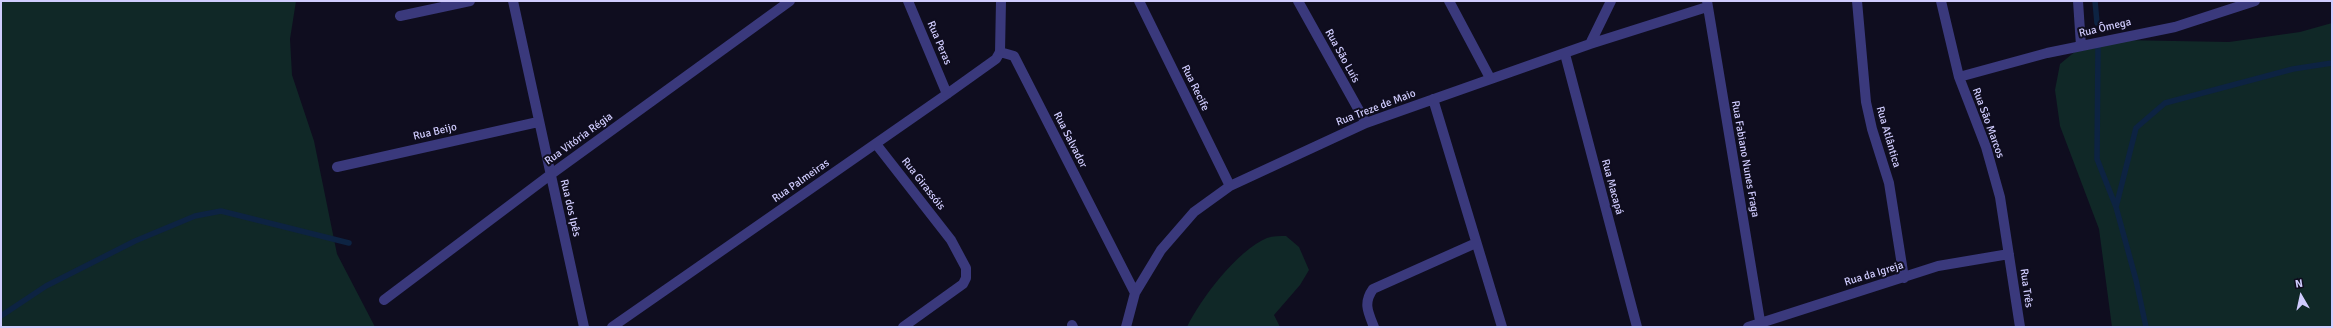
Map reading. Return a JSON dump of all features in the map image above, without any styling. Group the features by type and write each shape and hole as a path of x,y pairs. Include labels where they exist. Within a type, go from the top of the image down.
{"street":[{"path":"400,16 470,1"},
{"name":"Rua dos Ipês","path":"513,1 538,122 584,327"},
{"name":"Rua Vitória Régia","path":"384,300 550,175 790,1"},
{"name":"Rua Peras","path":"908,1 947,94"},
{"path":"1000,52 1001,1"},
{"name":"Rua Recife","path":"1139,1 1230,186"},
{"name":"Rua São Luís","path":"1298,1 1366,123"},
{"path":"1449,1 1490,78"},
{"path":"1590,44 1611,1"},
{"name":"Rua Atlântica","path":"1856,1 1866,102 1872,129 1889,183 1904,278"},
{"name":"Rua São Marcos","path":"1941,1 1959,77 1986,147 2000,197 2009,254"},
{"path":"2078,1 2081,46"},
{"name":"Rua Ômega","path":"1959,77 2081,46 2176,27 2255,1"},
{"name":"Rua Treze de Maio","path":"1126,327 1135,292 1161,250 1177,229 1194,212 1230,186 1366,123 1490,78 1565,54 1707,4"},
{"name":"Rua Fabiano Nunes Fraga","path":"1707,4 1762,324"},
{"name":"Rua Palmeiras","path":"612,327 947,94 996,59 1000,52"},
{"name":"Rua Salvador","path":"1000,52 1014,56 1135,292"},
{"name":"Rua Macapá","path":"1565,54 1637,327"},
{"path":"1433,99 1502,327"},
{"name":"Rua Beijo","path":"337,167 538,122"},
{"name":"Rua Girassóis","path":"876,144 951,240 966,268 966,278 963,284 903,327"},
{"path":"1374,327 1367,309 1367,297 1373,289 1476,243"},
{"name":"Rua da Igreja","path":"1748,327 1762,324 1938,266 2009,254"},
{"name":"Rua Três","path":"2009,254 2020,327"}],"green space":[{"path":"1,1 296,1 290,39 292,75 314,141 337,254 375,327 1,327"},
{"path":"2332,23 2332,327 2112,327 2099,229 2060,126 2055,90 2060,64 2083,45 2119,40 2229,42 2300,32"},
{"path":"1274,236 1286,236 1299,247 1309,270 1300,285 1274,315 1280,327 1187,327 1201,303 1232,264 1256,244 1267,238"}],"waterway":[{"path":"2095,1 2097,23"},
{"path":"2098,47 2097,159 2116,207 2136,280 2146,327"},
{"path":"2116,207 2136,128 2165,103 2293,69 2332,63"},
{"path":"1,316 46,286 135,241 195,216 221,211 349,243"}]}
